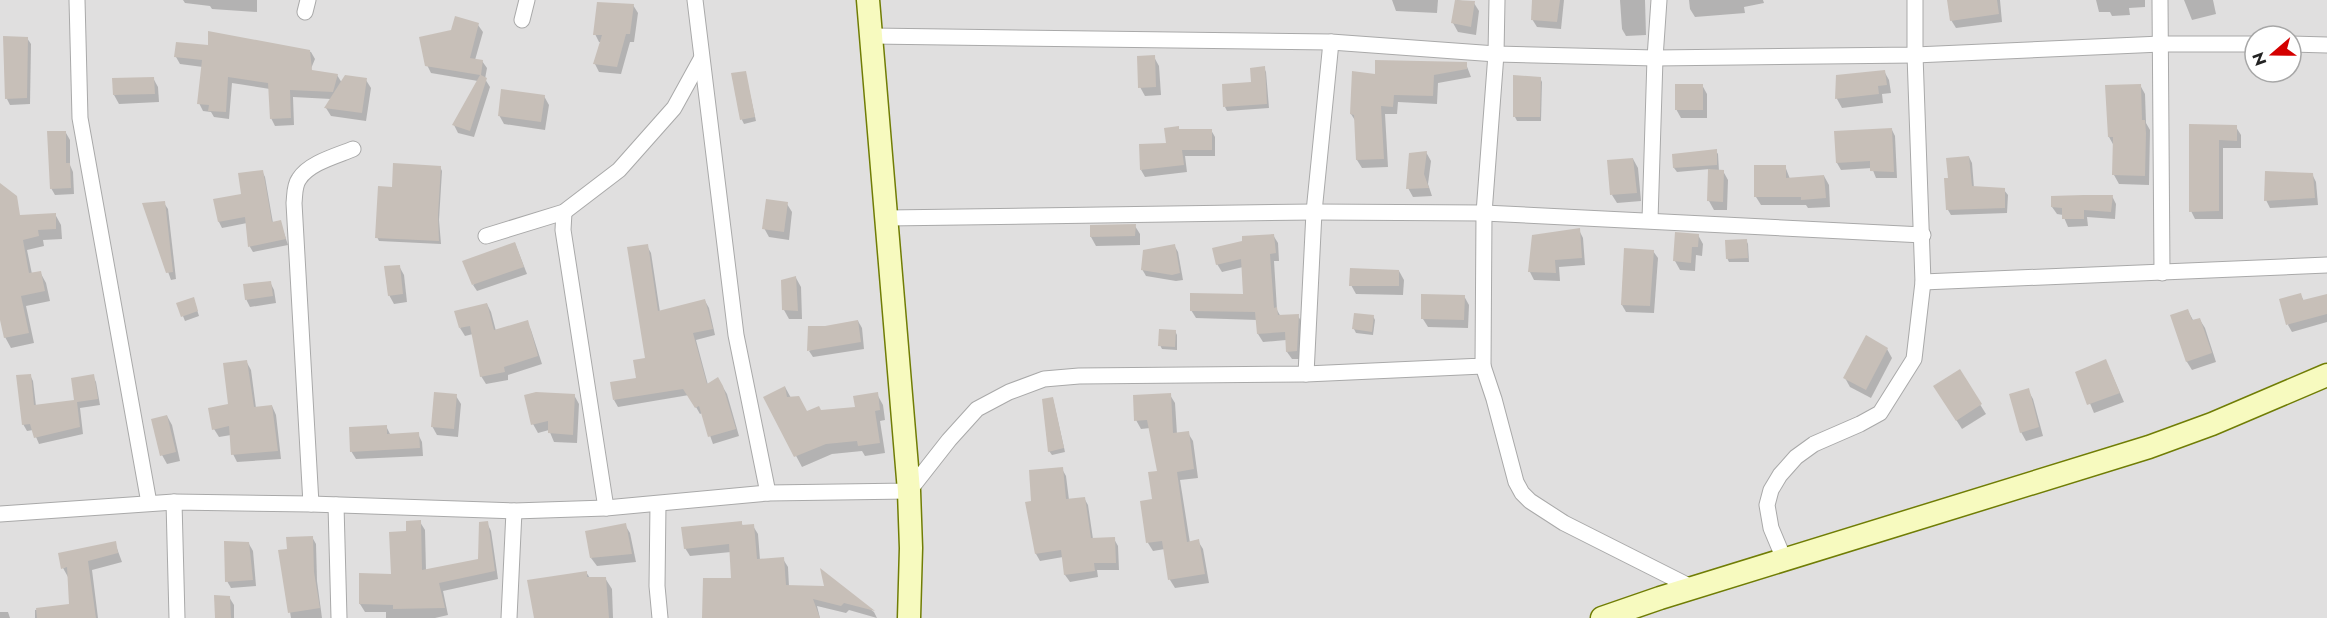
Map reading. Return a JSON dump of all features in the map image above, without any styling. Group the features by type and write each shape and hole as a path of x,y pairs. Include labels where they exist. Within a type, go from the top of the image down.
{"street":[{"path":"77,0 80,118 149,503"},
{"path":"522,20 527,0"},
{"path":"695,0 736,335 768,493"},
{"path":"868,0 909,491 911,548 909,618"},
{"path":"1497,0 1496,54 1484,213 1483,366 1516,482 1530,501 1564,523 1693,588"},
{"path":"1650,220 1659,0"},
{"path":"1784,559 1771,528 1767,505 1771,490 1780,476 1796,457 1814,444 1880,413 1914,359 1923,282 1915,0"},
{"path":"2160,0 2162,273"},
{"path":"872,36 1331,42 1496,54 1655,58 1915,55 2161,44 2243,44"},
{"path":"1306,374 1314,212 1331,42"},
{"path":"2303,44 2327,45"},
{"path":"486,236 564,212 620,170 674,108 702,59"},
{"path":"311,504 295,188 299,179 314,167 353,149"},
{"path":"564,212 563,230 606,508"},
{"path":"887,218 1314,212 1484,213 1923,235"},
{"path":"1923,282 2327,265"},
{"path":"909,491 977,409 1009,392 1044,379 1079,376 1306,374 1483,366"},
{"path":"1602,618 1784,559 2149,447 2212,424 2327,375"},
{"path":"0,514 174,502 514,511 606,508 768,493 909,491"},
{"path":"174,502 177,618"},
{"path":"658,504 657,586 660,618"},
{"path":"336,505 339,618"},
{"path":"509,618 514,511"}],"shaded area":[{"path":"0,0 2327,0 2327,618 0,618"}],"building":[{"path":"1455,0 1475,1 1471,27 1451,23"},
{"path":"1532,0 1560,0 1557,22 1531,20"},
{"path":"1947,0 1997,0 1999,14 1950,21"},
{"path":"597,2 634,4 630,34 626,34 617,67 593,64 602,35 593,35"},
{"path":"455,16 479,23 470,58 483,60 481,75 487,78 470,131 452,125 480,75 425,66 419,37 451,30"},
{"path":"208,31 310,50 312,70 338,74 333,92 290,90 291,118 270,119 268,83 228,77 226,112 208,111 209,105 197,104 202,60 174,57 176,42 208,45"},
{"path":"3,36 28,37 27,98 5,99"},
{"path":"1155,55 1156,87 1138,88 1137,56"},
{"path":"1375,60 1467,62 1467,69 1434,75 1433,96 1394,95 1393,107 1381,106 1384,159 1356,160 1354,115 1350,114 1352,71 1375,74"},
{"path":"1265,66 1267,104 1223,107 1222,84 1251,82 1250,68"},
{"path":"1885,70 1887,85 1878,86 1879,94 1835,99 1836,75"},
{"path":"746,71 755,117 740,120 731,73"},
{"path":"345,75 367,78 362,113 324,108"},
{"path":"1513,75 1541,77 1540,117 1513,117"},
{"path":"154,77 155,94 113,95 112,78"},
{"path":"1675,84 1703,84 1703,110 1675,110"},
{"path":"2141,84 2142,120 2145,120 2146,133 2145,176 2112,175 2113,137 2108,137 2105,85"},
{"path":"501,89 545,95 541,122 498,116"},
{"path":"2189,124 2237,125 2237,141 2219,140 2219,211 2189,212"},
{"path":"1179,126 1179,129 1212,129 1212,150 1182,150 1184,165 1140,170 1139,144 1166,143 1164,128"},
{"path":"1892,128 1894,172 1870,171 1870,161 1836,163 1834,131"},
{"path":"47,131 66,131 66,163 70,163 71,188 50,189"},
{"path":"1717,149 1717,165 1673,168 1672,154"},
{"path":"1427,151 1424,174 1429,188 1406,189 1409,153"},
{"path":"1969,156 1972,186 2005,188 2005,208 1946,210 1944,178 1948,178 1946,158"},
{"path":"1633,158 1637,193 1610,195 1607,160"},
{"path":"393,163 441,166 439,241 375,238 378,186 392,187"},
{"path":"1754,165 1786,165 1786,178 1824,175 1826,198 1801,200 1801,197 1754,197"},
{"path":"1708,169 1724,170 1723,202 1707,201"},
{"path":"263,170 272,222 281,220 286,239 248,247 245,217 218,222 213,199 241,194 238,173"},
{"path":"2265,171 2313,173 2315,198 2264,201"},
{"path":"0,183 17,196 20,215 56,213 56,229 38,230 39,236 23,240 29,273 41,271 45,291 21,296 29,333 4,338 0,320"},
{"path":"2113,195 2111,212 2084,210 2084,219 2062,219 2062,208 2051,207 2051,196"},
{"path":"766,199 788,202 784,232 762,229"},
{"path":"165,201 173,272 166,273 142,203"},
{"path":"1136,224 1135,236 1090,237 1090,225"},
{"path":"1580,228 1582,258 1555,260 1556,273 1528,272 1532,235"},
{"path":"1675,232 1699,234 1698,247 1692,247 1691,263 1673,261"},
{"path":"1274,234 1276,253 1270,254 1274,308 1277,307 1278,315 1299,314 1297,351 1286,352 1285,332 1257,334 1255,312 1190,311 1190,293 1243,294 1241,259 1216,265 1212,248 1242,241 1242,236"},
{"path":"1747,239 1748,258 1726,259 1725,240"},
{"path":"515,242 524,267 472,285 462,261"},
{"path":"648,244 658,311 705,299 713,329 693,333 707,384 718,377 736,429 708,437 699,406 695,408 683,389 613,400 610,382 636,378 633,360 645,358 627,247"},
{"path":"1175,244 1180,273 1172,275 1141,270 1143,250"},
{"path":"1624,248 1654,250 1650,306 1621,305"},
{"path":"400,265 403,294 388,296 384,266"},
{"path":"1350,268 1399,270 1399,286 1349,286"},
{"path":"796,276 798,311 782,310 781,280"},
{"path":"271,281 273,296 245,300 243,284"},
{"path":"2301,293 2303,300 2327,294 2327,314 2286,325 2279,299"},
{"path":"1421,294 1465,295 1464,320 1421,319"},
{"path":"194,297 198,311 181,317 176,303"},
{"path":"487,303 494,330 528,320 538,356 504,367 505,372 480,377 470,326 459,328 454,311"},
{"path":"2188,309 2192,320 2200,318 2212,353 2186,362 2170,315"},
{"path":"1354,313 1374,315 1372,332 1352,329"},
{"path":"858,320 861,342 807,351 808,326 825,326"},
{"path":"1159,329 1176,330 1175,347 1158,346"},
{"path":"1866,335 1888,348 1866,390 1843,378"},
{"path":"2106,359 2120,393 2087,405 2075,372"},
{"path":"247,360 254,407 272,405 278,451 231,455 229,426 212,430 208,408 228,404 223,363"},
{"path":"1960,369 1982,404 1956,421 1933,386"},
{"path":"31,374 34,405 74,400 71,378 94,374 98,399 77,402 80,427 34,438 30,424 22,425 16,375"},
{"path":"785,386 787,397 799,396 807,411 819,406 821,410 855,407 853,396 878,392 880,410 875,411 880,443 858,446 857,441 826,444 794,457 763,397"},
{"path":"2029,388 2039,427 2020,433 2009,394"},
{"path":"434,392 457,394 454,429 431,427"},
{"path":"536,392 575,394 573,435 548,433 548,421 531,425 524,395"},
{"path":"1171,393 1173,433 1189,431 1194,469 1177,472 1187,542 1199,539 1205,574 1168,580 1162,541 1146,543 1140,501 1152,499 1148,472 1157,471 1147,420 1134,421 1133,395"},
{"path":"1053,397 1064,448 1048,452 1042,399"},
{"path":"167,415 176,452 160,456 151,419"},
{"path":"387,425 387,434 419,432 420,448 350,452 349,427"},
{"path":"1063,467 1066,499 1085,497 1091,538 1115,537 1116,563 1094,563 1095,571 1064,575 1061,550 1035,554 1025,502 1031,501 1029,470"},
{"path":"421,520 422,570 478,559 479,522 488,521 495,571 439,583 445,608 393,609 393,605 359,604 359,573 391,574 389,532 406,531 406,521"},
{"path":"742,521 742,525 754,524 757,559 784,557 786,585 824,586 820,568 875,611 844,603 841,606 813,599 820,618 702,618 703,578 731,578 729,544 684,549 681,527"},
{"path":"626,523 632,554 590,558 585,531"},
{"path":"313,536 314,572 320,608 288,613 278,550 287,549 286,537"},
{"path":"116,541 118,553 88,561 96,618 37,618 36,608 69,604 67,567 61,569 58,553"},
{"path":"224,541 249,542 253,580 225,582"},
{"path":"587,571 587,577 606,577 609,618 534,618 527,580"},
{"path":"214,595 230,596 231,618 215,618"}]}
